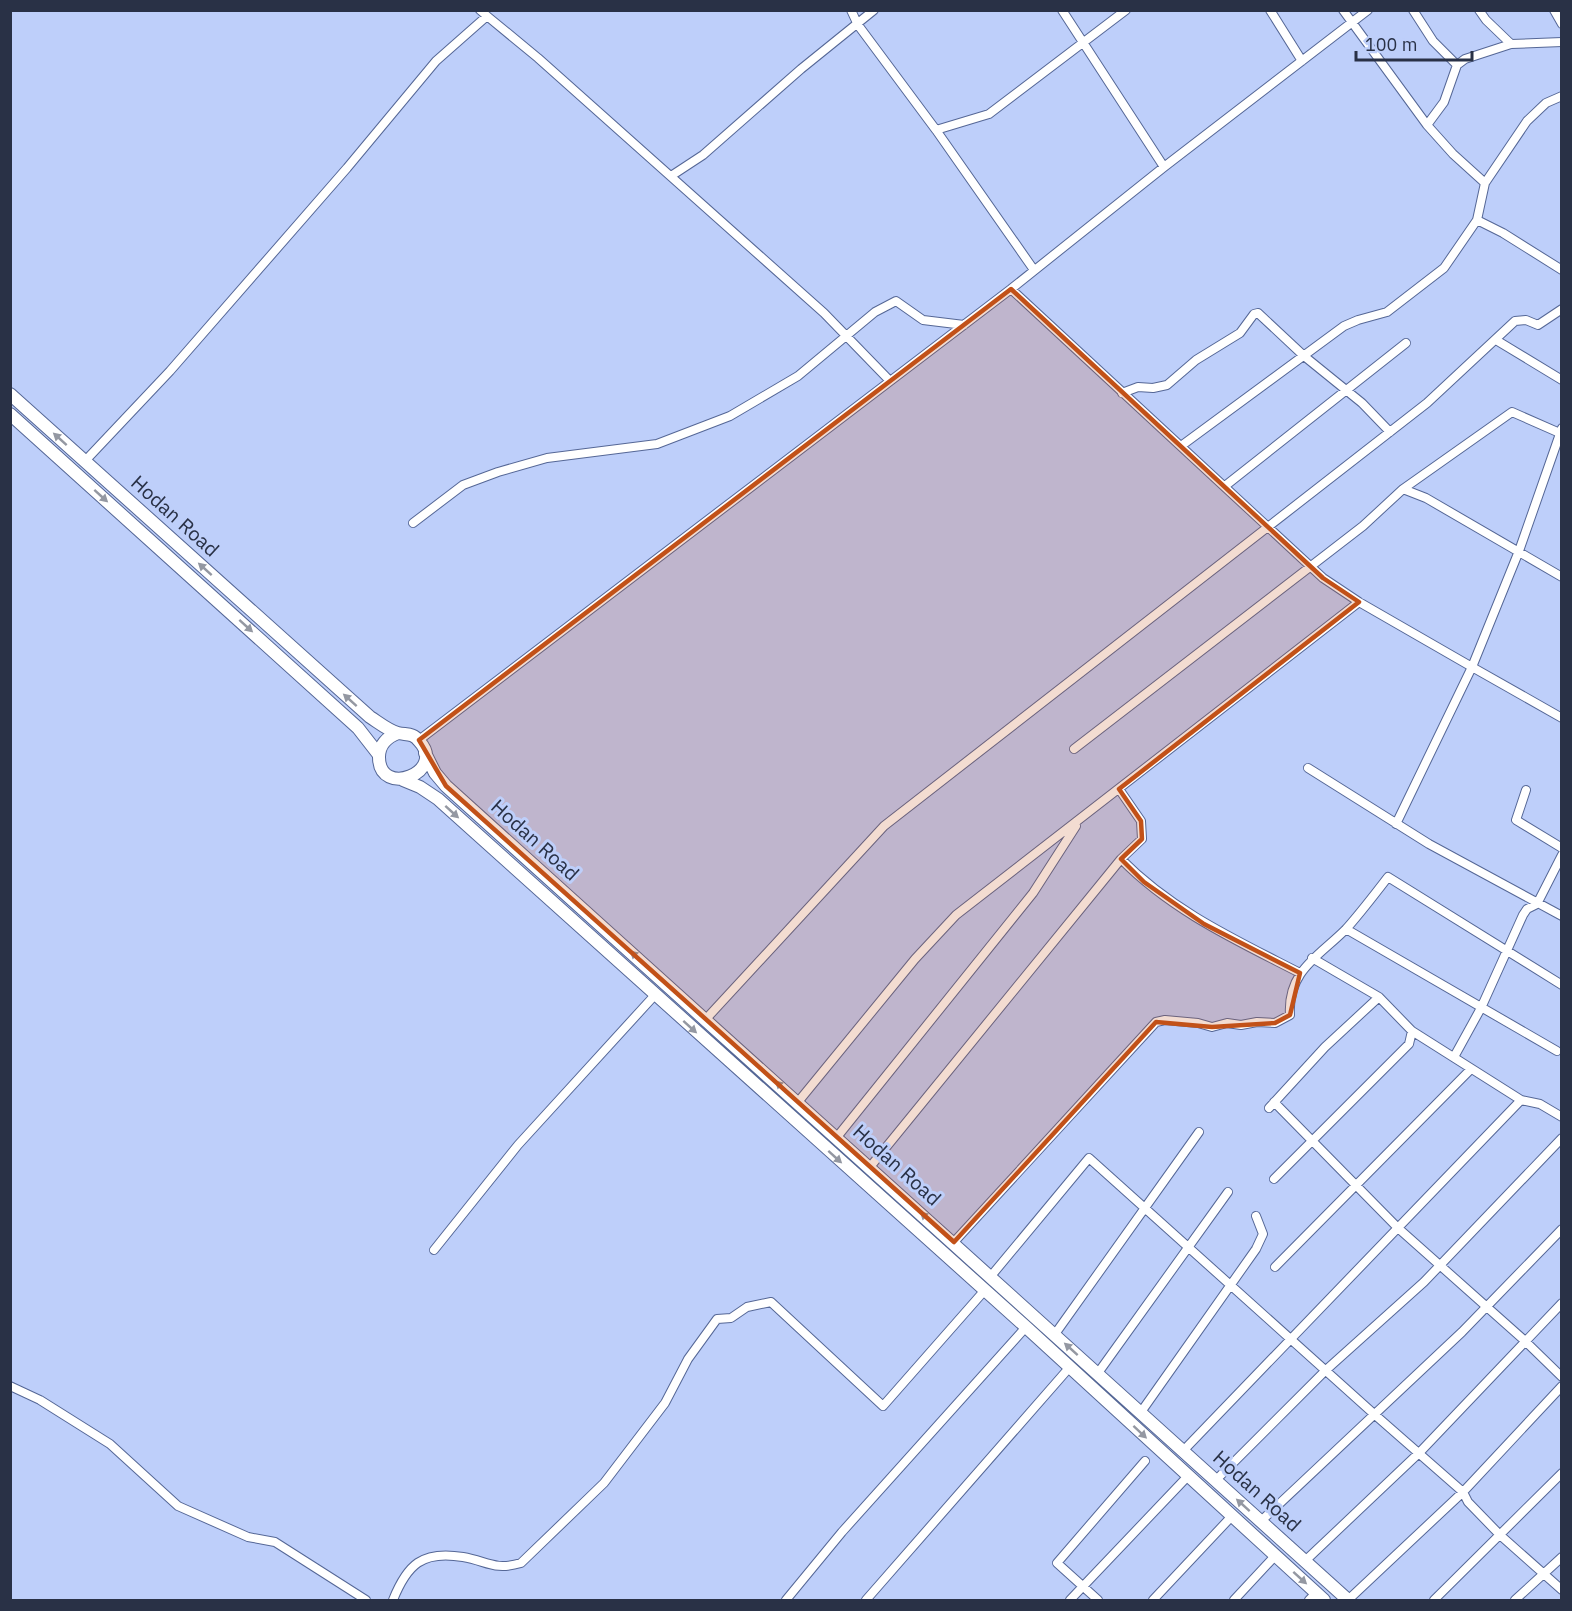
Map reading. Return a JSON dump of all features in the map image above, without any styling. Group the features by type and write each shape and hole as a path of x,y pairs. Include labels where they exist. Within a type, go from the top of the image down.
{"main road":[{"name":"Hodan Road","path":"10,394 370,717 398,734 412,735 419,740 446,786 954,1242 1348,1600"},
{"name":"Hodan Road","path":"10,414 358,728 379,755 383,770 388,775 420,787 438,799 654,996 1026,1327 1275,1556 1316,1598"},
{"path":"379,755 385,741 398,734"},
{"path":"403,780 418,774 423,768 425,753"}],"street":[{"path":"851,10 858,25 936,130 1034,270"},
{"path":"671,176 703,155 801,69 874,10"},
{"path":"1062,10 1164,167"},
{"path":"936,130 989,114 1126,10"},
{"path":"1270,10 1302,61"},
{"path":"1343,10 1427,125 1452,154 1485,183"},
{"path":"419,740 1011,289 1164,167 1368,10"},
{"path":"1413,10 1433,41 1457,65"},
{"path":"1479,10 1486,21 1511,44"},
{"path":"1554,10 1562,24"},
{"path":"85,461 170,370 347,168 436,61 484,13 671,176 848,337 890,381"},
{"path":"1427,125 1444,102 1457,65 1465,59 1511,44 1562,42"},
{"path":"1181,446 1351,322 1387,312 1444,268 1477,220 1485,183 1535,111 1562,96"},
{"path":"1477,220 1503,233 1562,270"},
{"path":"1011,289 1310,566 1359,602 1562,718"},
{"path":"413,523 463,485 498,472 547,459 657,444 730,416 798,376 848,337 875,312 896,301 923,320 964,325"},
{"path":"706,1019 884,826 1427,403 1515,321 1526,320 1538,325 1562,309"},
{"path":"1122,393 1138,387 1153,388 1167,385 1196,360 1240,333 1254,314 1262,315 1346,393 1362,403 1390,432"},
{"path":"1496,340 1562,380"},
{"path":"1225,486 1406,344"},
{"path":"1074,749 1363,526 1403,489 1512,412 1561,432 1519,551 1472,667 1396,824"},
{"path":"1403,489 1426,498 1562,577"},
{"path":"798,1102 915,959 956,915 1359,602"},
{"path":"1308,768 1396,824 1562,916"},
{"path":"870,1167 1121,859 1142,839 1141,821 1119,789"},
{"path":"1526,790 1516,820 1562,848"},
{"path":"837,1137 1033,892 1080,820"},
{"path":"1454,1058 1481,1008 1525,911 1537,904 1562,855"},
{"path":"1121,859 1144,882 1204,924 1300,973"},
{"path":"954,1242 1149,1027 1165,1020 1198,1023 1212,1027 1227,1023 1241,1025 1257,1022 1275,1023 1290,1015 1289,1005 1300,973 1312,958 1346,929 1388,877 1562,985"},
{"path":"1346,929 1557,1051"},
{"path":"1312,958 1380,997 1412,1031 1471,1069 1521,1100 1539,1104 1562,1118"},
{"path":"434,1250 518,1144 654,996"},
{"path":"1380,997 1325,1047 1272,1105 1312,1139 1398,1228 1486,1305 1562,1377"},
{"path":"1274,1179 1409,1044 1412,1031"},
{"path":"1275,1267 1471,1069"},
{"path":"1183,1451 1290,1337 1521,1100"},
{"path":"1055,1334 1199,1132"},
{"path":"1216,1480 1326,1370 1439,1266 1562,1138"},
{"path":"991,1276 1089,1158 1464,1492 1468,1502 1500,1535 1562,1590"},
{"path":"1098,1373 1190,1248 1228,1192"},
{"path":"1141,1412 1231,1285 1263,1234 1256,1216"},
{"path":"1261,1521 1462,1332 1562,1229"},
{"path":"393,1600 402,1576 413,1564 435,1556 464,1557 488,1566 507,1567 521,1563 604,1483 664,1402 688,1359 717,1319 731,1318 747,1307 771,1302 883,1406 985,1290"},
{"path":"1305,1561 1420,1452 1507,1362 1524,1340 1562,1303"},
{"path":"786,1600 842,1532 1026,1327"},
{"path":"866,1600 1069,1368"},
{"path":"10,1386 40,1400 110,1444 178,1506 248,1537 275,1542 366,1600"},
{"path":"1348,1600 1464,1492 1562,1386"},
{"path":"1098,1600 1057,1563 1145,1461"},
{"path":"1434,1600 1562,1473"},
{"path":"1070,1600 1188,1476"},
{"path":"1153,1600 1232,1516"},
{"path":"1234,1600 1275,1556"},
{"path":"1515,1600 1562,1557"}],"highlighted area":[{"path":"1011,289 1323,578 1359,602 1119,789 1141,821 1142,839 1121,859 1144,882 1204,924 1300,973 1290,1015 1275,1023 1212,1027 1156,1022 954,1242 446,786 419,740"}]}
